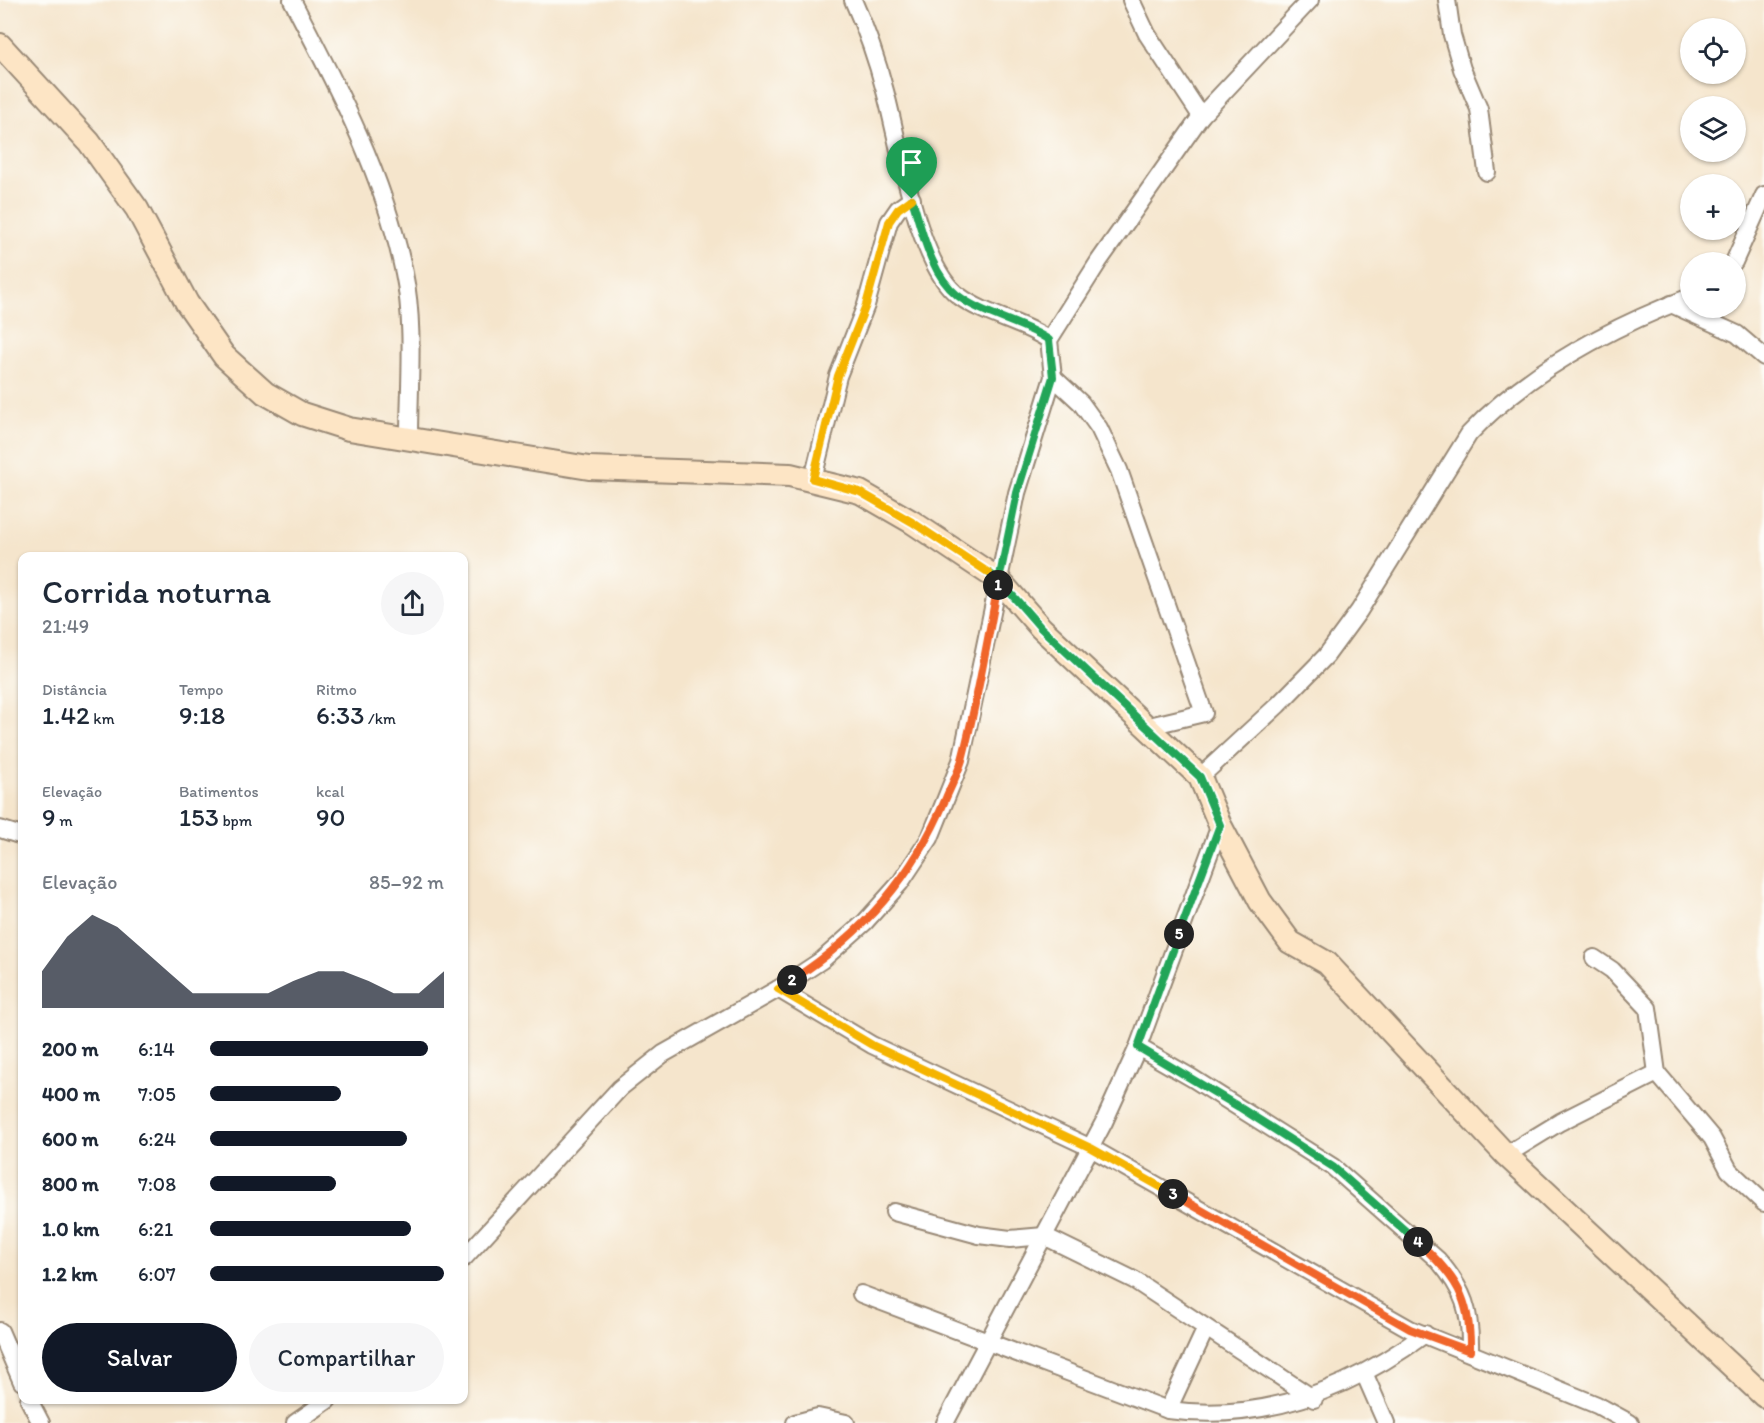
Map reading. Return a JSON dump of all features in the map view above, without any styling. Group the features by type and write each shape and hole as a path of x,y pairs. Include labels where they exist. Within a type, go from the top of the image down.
{"street":[{"path":"292,0 356,123 385,203 399,254 404,274 408,331 408,436"},
{"path":"853,0 865,27 886,91 912,199 931,255 946,284 958,296 976,306 1033,329 1049,340"},
{"path":"1131,0 1147,34 1201,116"},
{"path":"468,1254 621,1088 663,1054 778,989 822,960 865,922 900,883 930,838 961,761 1017,493 1053,377 1049,340 1099,261 1201,116 1310,0"},
{"path":"1448,0 1452,35 1462,69 1479,109 1486,172"},
{"path":"0,45 89,142 137,209 187,303 224,356 265,393 302,414 349,429 408,436 589,468 790,475 813,479 860,492 912,522 999,580 1041,628 1200,777 1220,825 1260,901 1290,942 1327,963 1506,1155 1764,1396"},
{"path":"1738,252 1764,195"},
{"path":"813,479 838,376 866,305 889,222 898,209 912,199"},
{"path":"1200,777 1278,705 1326,656 1365,601 1469,434 1491,410 1538,375 1625,322 1680,301"},
{"path":"1671,304 1737,334 1764,357"},
{"path":"1053,377 1081,403 1099,428 1119,470 1204,714 1145,727"},
{"path":"945,1423 1091,1148 1138,1047 1220,825"},
{"path":"0,829 18,835"},
{"path":"1594,958 1612,970 1648,1008 1657,1073 1712,1138 1729,1170 1764,1203"},
{"path":"778,989 872,1045 1091,1148 1410,1329 1470,1351 1597,1405 1630,1423"},
{"path":"1138,1047 1202,1084 1333,1167 1438,1260 1452,1276 1465,1299 1470,1325 1470,1351"},
{"path":"1506,1155 1569,1117 1657,1073"},
{"path":"894,1212 979,1235 1010,1239 1044,1236 1134,1280 1314,1399"},
{"path":"861,1294 1168,1410 1199,1416 1227,1415 1314,1399 1365,1375 1425,1334"},
{"path":"1168,1410 1206,1328"},
{"path":"0,1331 18,1373"},
{"path":"1365,1375 1386,1423"},
{"path":"31,1404 41,1423"},
{"path":"295,1423 318,1417 326,1404"},
{"path":"795,1423 818,1417 846,1423"}],"route":[{"path":"912,199 898,209 889,222 866,305 838,376 813,479 860,492 912,522 999,580 1041,628 1200,777 1220,825 1138,1047 1192,1078 1333,1167 1438,1260 1452,1276 1465,1299 1470,1325 1470,1351 1410,1329 1091,1148 872,1045 778,989 822,960 865,922 900,883 930,838 961,761 990,625 999,580 1017,493 1053,377 1049,340 1033,329 976,306 958,296 946,284 931,255 912,199"}]}
